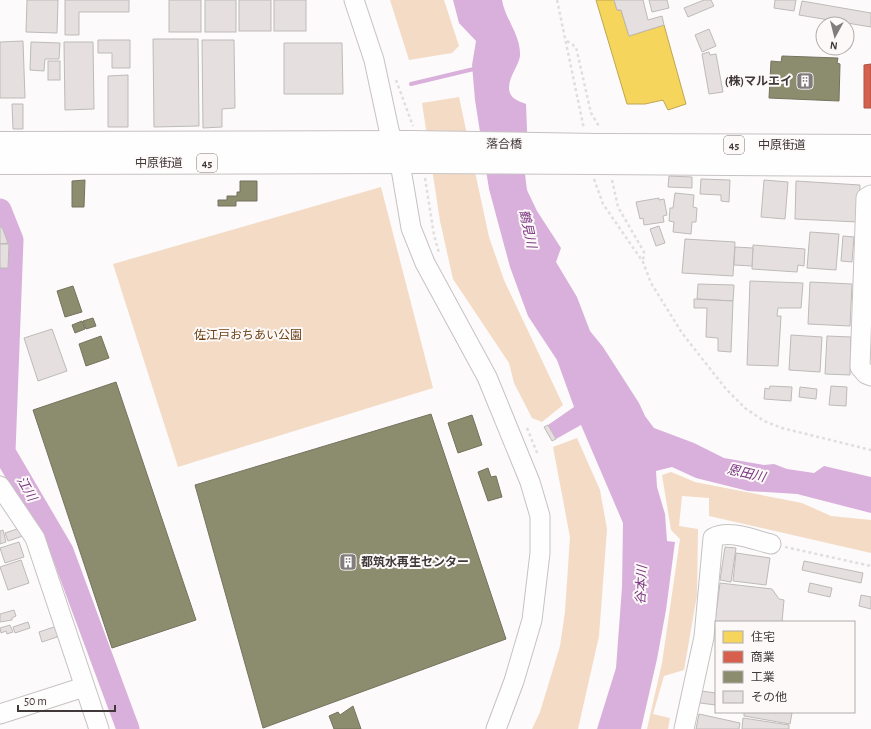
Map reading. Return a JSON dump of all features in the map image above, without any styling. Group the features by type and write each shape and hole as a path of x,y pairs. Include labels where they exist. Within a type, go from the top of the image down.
{"main road":[{"name":"中原街道","path":"0,143 405,152"},
{"name":"中原街道","path":"598,155 871,146"},
{"name":"中原街道","path":"0,163 405,152"},
{"name":"落合橋","path":"405,152 598,155"},
{"name":"中原街道","path":"598,155 871,165"}],"street":[{"path":"354,0 405,152 411,228 425,263 487,377 530,482 540,516 540,553 532,620 514,681 496,729"},
{"path":"871,195 866,198 860,367 866,374 871,376"},
{"path":"0,486 35,538 99,729"},
{"path":"684,729 704,637 713,538 720,534 732,535 771,544"},
{"path":"0,714 84,687"}],"path":[{"path":"557,0 566,40 598,155 618,207 644,252 643,262"},
{"path":"566,40 576,47 591,113 598,155 603,204 643,262 651,283 682,333 721,383 746,408 764,421 782,428 871,450"},
{"path":"771,544 871,566"}],"green space":[{"path":"390,0 444,0 459,46 452,53 409,60"},
{"path":"459,97 489,237 504,280 563,405 542,422 532,418 514,383 509,363 453,279 440,221 422,103"},
{"name":"佐江戸おちあい公園","path":"381,187 433,388 178,467 113,264"},
{"path":"577,438 600,490 607,529 599,636 578,729 532,729 540,712 560,646 565,612 570,537 553,447"},
{"path":"671,472 695,482 802,503 831,516 871,520 871,553 709,516 709,498 682,496 679,526 698,529 697,595 684,670 664,676 653,714 670,718 668,729 647,729 662,663 680,539 671,530 662,475"}],"water":[{"path":"453,0 502,0 520,48 520,56 509,84 509,91 512,97 526,104 528,155 525,174 527,190 537,211 561,248 556,262 577,297 590,331 603,347 639,403 645,416 654,428 694,443 724,458 764,465 774,464 787,469 814,473 824,466 871,477 871,513 797,494 748,491 696,478 672,467 656,471 657,487 665,514 667,541 675,542 666,610 657,659 641,729 597,729 616,668 622,587 623,523 581,425 556,439 548,425 574,407 557,360 528,316 510,267 489,189 475,100 472,65 476,41 459,23"}],"building: 住宅":[{"path":"596,0 614,0 617,10 621,10 629,36 664,25 686,104 668,110 663,100 645,104 627,104"}],"building: 商業":[{"path":"871,64 871,108 864,108 864,65"}],"building: 工業":[{"name":"(株)マルエイ","path":"782,56 838,58 837,63 840,64 839,101 769,98 771,61 781,62"},
{"path":"85,180 84,207 72,207 72,181"},
{"path":"240,181 257,181 257,201 236,201 236,206 218,206 218,200 227,200 227,196 237,196 237,192 240,192"},
{"path":"73,286 82,312 65,317 57,291"},
{"path":"93,318 96,326 86,329 83,321"},
{"path":"82,321 85,329 75,333 72,325"},
{"path":"101,336 109,358 86,366 79,344"},
{"path":"116,382 196,620 112,648 33,410"},
{"name":"都筑水再生センター","path":"431,414 506,639 263,728 195,485"},
{"path":"472,415 482,445 458,453 448,423"},
{"path":"488,468 491,477 496,476 502,497 488,501 478,472"},
{"path":"353,706 361,729 334,729 329,716 338,712 340,715"}],"building: その他":[{"path":"27,0 58,0 57,33 26,32"},
{"path":"65,0 129,0 129,12 79,12 79,35 65,35"},
{"path":"169,0 201,0 201,32 169,32"},
{"path":"205,0 236,0 236,32 205,32"},
{"path":"239,0 271,0 271,31 239,31"},
{"path":"274,0 306,0 306,31 274,31"},
{"path":"614,0 643,0 648,20 662,16 664,25 629,36 621,10 617,10"},
{"path":"649,0 667,0 669,8 652,12"},
{"path":"704,0 711,0 714,6 688,17 684,8"},
{"path":"775,0 796,0 794,11 774,8"},
{"path":"802,1 871,13 871,27 855,24 855,16 815,16 815,18 799,15"},
{"path":"709,29 716,46 702,52 695,35"},
{"path":"153,39 198,39 199,126 154,127"},
{"path":"98,40 130,40 130,68 112,68 112,53 98,53"},
{"path":"202,40 234,40 235,108 222,109 222,127 203,128"},
{"path":"23,41 25,98 0,98 0,42"},
{"path":"31,42 60,43 59,59 45,59 44,71 30,70"},
{"path":"64,42 93,42 94,109 65,110"},
{"path":"284,43 342,43 343,94 284,94"},
{"path":"709,52 710,55 716,54 723,92 709,94 702,54"},
{"path":"48,61 60,61 60,80 48,80"},
{"path":"128,75 128,127 108,127 108,76"},
{"path":"12,104 23,104 23,129 13,129"},
{"path":"669,176 692,177 692,188 668,187"},
{"path":"701,179 730,180 729,202 721,201 721,195 700,194"},
{"path":"764,180 788,182 785,219 761,217"},
{"path":"796,181 860,185 858,222 795,219"},
{"path":"675,193 694,195 693,207 697,208 696,222 692,222 691,234 673,232 674,222 669,221 670,208 673,208"},
{"path":"659,198 659,200 664,199 667,215 663,216 664,222 644,225 643,218 640,219 636,202"},
{"path":"659,226 665,243 656,246 650,229"},
{"path":"0,227 2,227 8,243 0,244"},
{"path":"810,232 839,234 836,270 807,268"},
{"path":"843,236 854,237 852,262 841,261"},
{"path":"685,239 735,242 733,276 682,273"},
{"path":"0,244 9,244 8,268 0,268"},
{"path":"753,245 805,249 804,266 798,265 797,272 752,269"},
{"path":"735,247 753,248 752,266 734,265"},
{"path":"750,281 803,283 801,308 778,308 777,316 781,316 778,366 747,365"},
{"path":"810,282 852,284 850,326 808,324"},
{"path":"698,284 734,285 733,301 697,299"},
{"path":"694,299 733,301 731,352 718,351 718,338 706,337 707,308 694,308"},
{"path":"52,329 67,371 38,381 24,338"},
{"path":"791,335 822,337 820,372 789,370"},
{"path":"827,336 851,337 850,375 825,374"},
{"path":"770,386 792,387 791,401 764,399 765,388 769,389"},
{"path":"831,386 847,387 846,406 829,405"},
{"path":"800,387 817,389 816,399 799,397"},
{"path":"548,425 556,439 552,441 544,427"},
{"path":"20,528 23,536 8,541 5,533"},
{"path":"3,530 6,542 0,544 0,531"},
{"path":"19,542 24,557 5,563 0,548"},
{"path":"725,547 736,548 731,582 720,580"},
{"path":"736,553 770,558 766,585 733,581"},
{"path":"21,560 29,583 8,590 0,567"},
{"path":"804,561 863,573 861,583 802,570"},
{"path":"720,583 772,589 779,599 784,600 782,621 715,621"},
{"path":"810,583 832,588 830,597 808,592"},
{"path":"861,595 871,597 871,609 859,606"},
{"path":"14,610 16,616 12,618 12,620 0,622 0,614"},
{"path":"28,622 30,628 15,633 13,627"},
{"path":"10,625 13,632 7,634 6,631 1,633 0,628"},
{"path":"57,626 60,635 42,642 39,632"},
{"path":"701,691 715,693 715,705 700,703"},
{"path":"744,713 792,713 790,724 744,716"},
{"path":"699,714 740,723 739,729 696,729"},
{"path":"743,718 789,725 789,729 742,729"}],"waterway":[{"path":"411,84 478,68"},
{"name":"江川","path":"0,210 12,240 4,452 62,551 128,729"}],"place":[{"name":"(株)マルエイ","path":"805,81"},
{"name":"都筑水再生センター","path":"348,562"}],"water label":[{"name":"鶴見川","path":"527,229"},
{"name":"恩田川","path":"746,474"},
{"name":"谷本川","path":"642,585"}]}
